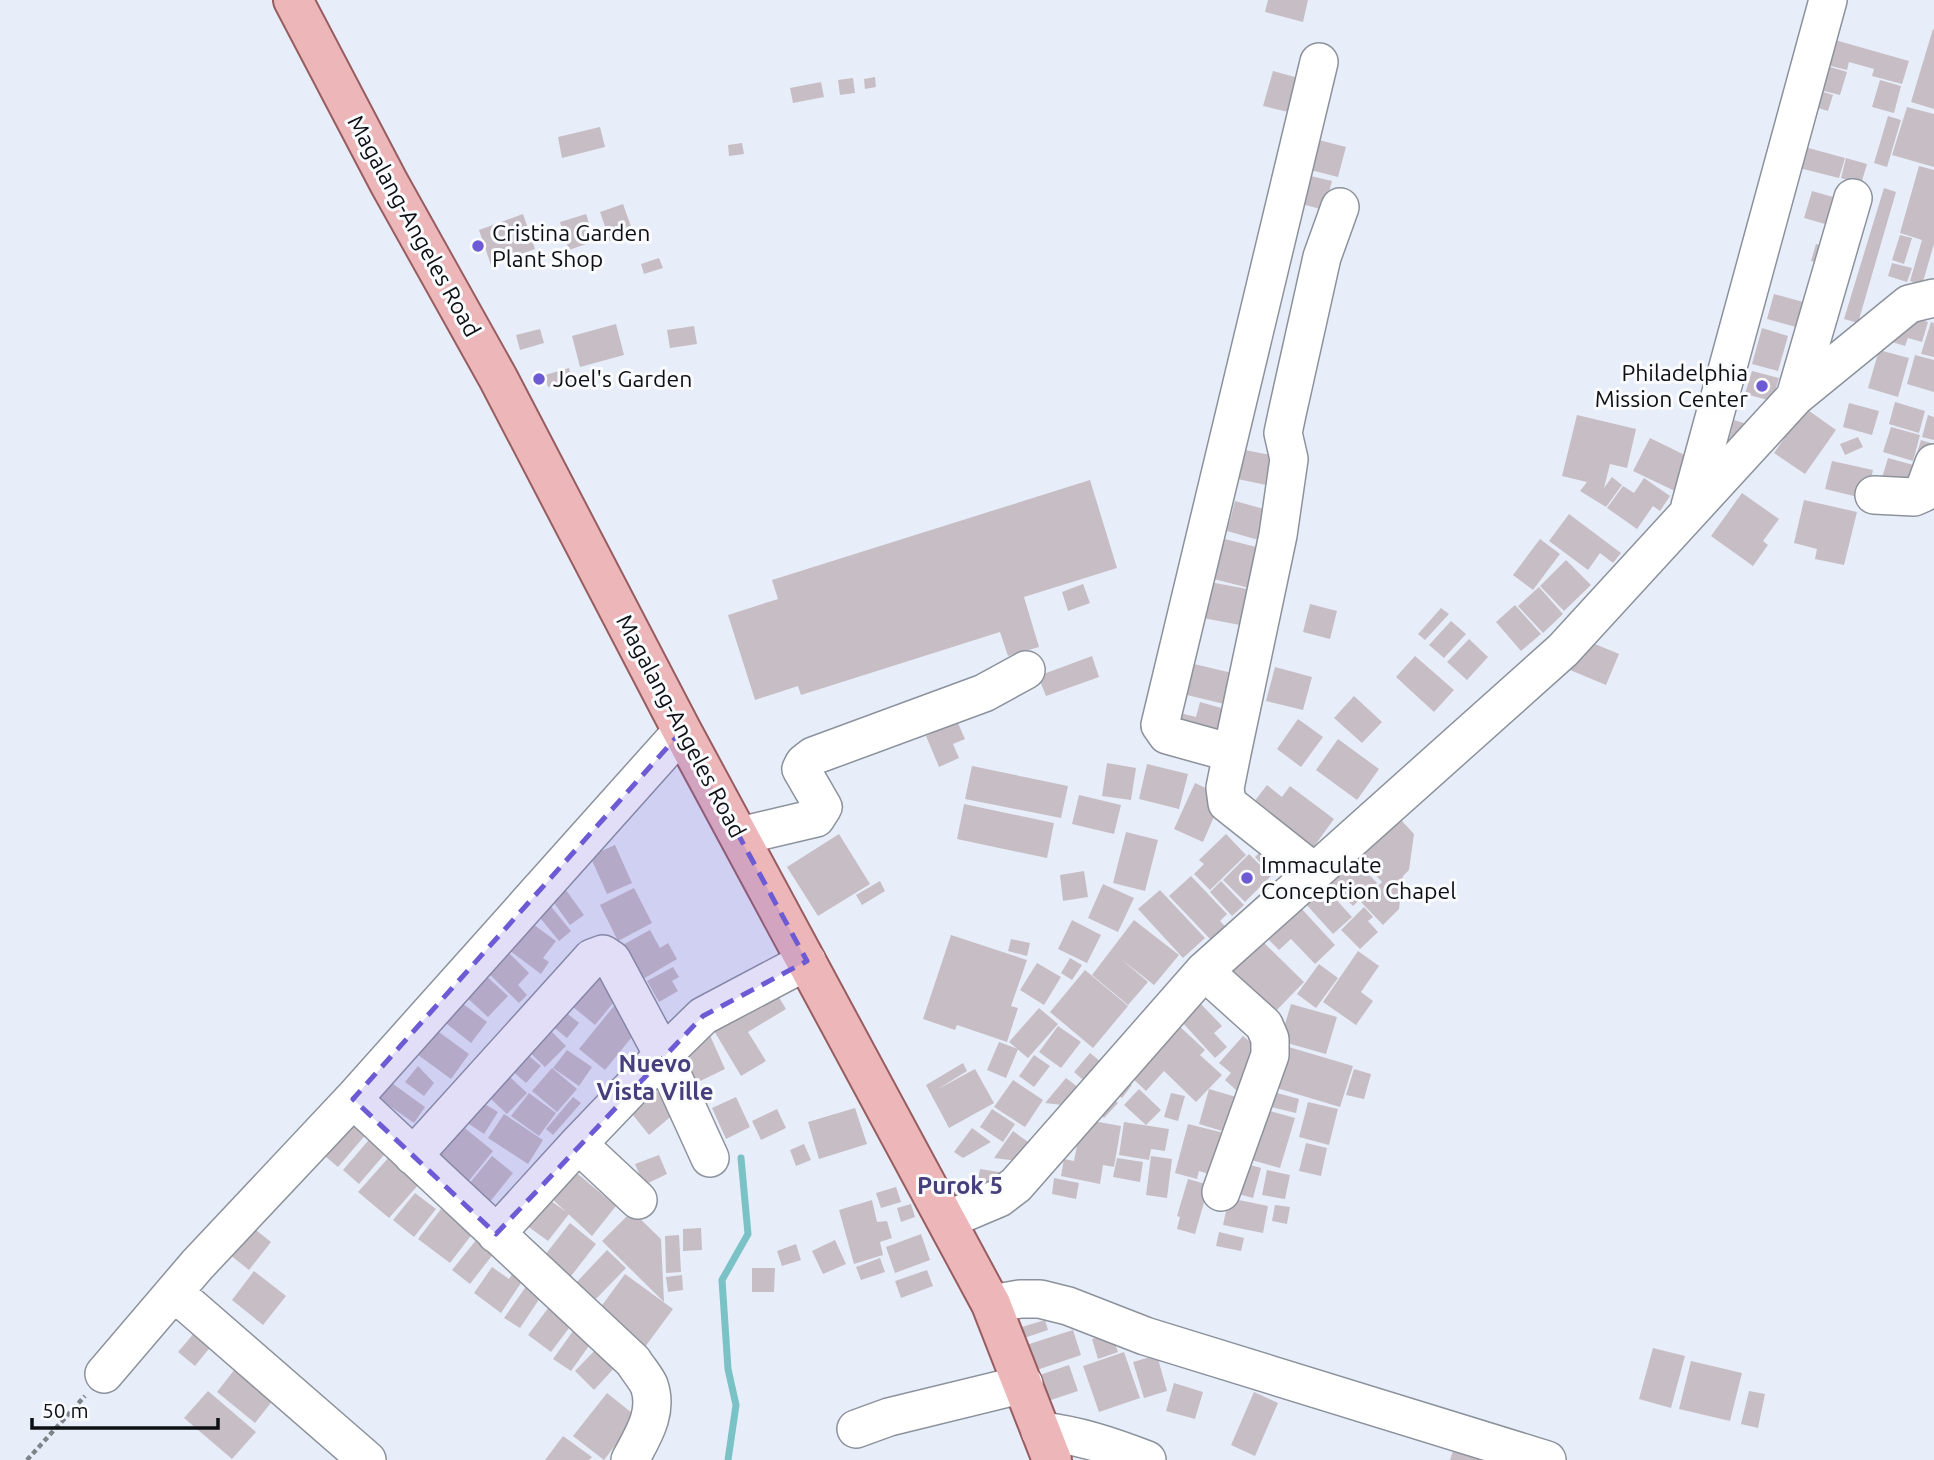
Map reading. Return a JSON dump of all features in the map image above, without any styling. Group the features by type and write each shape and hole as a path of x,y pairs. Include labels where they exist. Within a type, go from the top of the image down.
{"main road":[{"name":"Magalang-Angeles Road","path":"293,0 389,183 498,378 682,731 947,1220 990,1304 1046,1445"}],"street":[{"path":"1688,514 1828,0"},
{"path":"1232,753 1167,735 1160,724 1319,62"},
{"path":"1795,397 1853,198"},
{"path":"1314,872 1227,803 1225,788 1278,536 1289,459 1283,433 1322,257 1340,207"},
{"path":"947,1220 999,1198 1016,1185 1204,971 1563,650 1795,397 1909,304 1934,298"},
{"path":"1874,495 1914,496 1923,493 1934,463"},
{"path":"740,836 816,818 822,807 801,769 813,756 984,693 1026,670"},
{"path":"104,1374 176,1293 197,1265 353,1099 682,731"},
{"path":"413,1156 592,958 603,954 612,960 663,1055 710,1158"},
{"path":"496,1234 578,1144 703,1016 807,961"},
{"path":"1204,971 1264,1026 1270,1039 1270,1055 1221,1192"},
{"path":"353,1099 633,1362 648,1384 652,1406 648,1427 630,1460"},
{"path":"578,1144 638,1200"},
{"path":"176,1293 367,1460"},
{"path":"990,1304 1040,1299 1068,1306 1145,1336 1547,1460"},
{"path":"856,1429 889,1417 1024,1384"},
{"path":"1046,1445 1070,1434 1105,1443 1147,1460"}],"path":[{"path":"27,1460 104,1374"}],"highlighted area":[{"path":"682,731 807,961 703,1016 496,1234 353,1099"}],"building":[{"path":"1268,0 1308,0 1303,22 1265,12"},
{"path":"1934,29 1934,109 1911,102"},
{"path":"1835,40 1909,61 1902,84 1872,76 1874,69 1849,62 1847,70 1827,65"},
{"path":"1827,66 1847,72 1840,95 1820,90"},
{"path":"1273,71 1306,80 1297,114 1263,106"},
{"path":"875,77 876,87 865,89 864,79"},
{"path":"853,78 855,93 840,95 838,80"},
{"path":"1880,80 1901,86 1894,113 1872,107"},
{"path":"821,82 824,97 793,103 790,88"},
{"path":"1820,91 1833,95 1828,111 1815,107"},
{"path":"1907,107 1934,114 1934,167 1892,155"},
{"path":"1888,116 1901,120 1887,167 1874,163"},
{"path":"600,127 605,147 562,158 558,137"},
{"path":"1311,138 1346,147 1338,177 1303,168"},
{"path":"742,143 744,154 729,156 728,145"},
{"path":"1805,147 1845,158 1839,178 1799,168"},
{"path":"1846,158 1867,164 1861,184 1841,178"},
{"path":"1919,166 1934,170 1934,244 1922,285 1910,281 1922,240 1900,233"},
{"path":"1302,174 1332,181 1324,210 1294,202"},
{"path":"1884,188 1896,192 1858,323 1844,319"},
{"path":"1812,191 1847,201 1839,228 1804,218"},
{"path":"623,204 633,232 610,241 600,212"},
{"path":"523,214 535,249 491,265 479,230"},
{"path":"586,214 595,241 569,250 560,222"},
{"path":"1900,235 1912,238 1904,264 1892,260"},
{"path":"1816,244 1832,249 1827,266 1811,261"},
{"path":"659,258 663,268 644,274 641,264"},
{"path":"1892,263 1912,268 1907,282 1888,276"},
{"path":"1774,294 1803,302 1796,327 1767,319"},
{"path":"1900,314 1928,322 1922,342 1908,338 1905,346 1892,342"},
{"path":"1931,322 1934,323 1934,357 1921,354"},
{"path":"616,324 624,355 580,367 572,336"},
{"path":"694,326 697,344 670,348 667,330"},
{"path":"1762,328 1788,336 1778,371 1752,364"},
{"path":"540,329 544,343 520,350 516,335"},
{"path":"1879,350 1909,358 1898,397 1868,388"},
{"path":"1915,355 1934,360 1934,392 1907,384"},
{"path":"569,368 572,381 548,387 545,375"},
{"name":"Philadelphia Mission Center","path":"1752,371 1779,378 1772,401 1745,394"},
{"path":"1895,402 1925,411 1919,433 1889,424"},
{"path":"1849,403 1879,411 1872,435 1843,427"},
{"path":"1805,408 1836,430 1805,474 1774,453"},
{"path":"1577,415 1636,429 1627,468 1610,464 1604,488 1612,477 1622,485 1606,507 1580,491 1587,482 1562,476"},
{"path":"1928,415 1934,417 1934,440 1922,437"},
{"path":"1734,420 1760,428 1725,457"},
{"path":"1891,427 1920,435 1913,461 1883,452"},
{"path":"1858,437 1863,447 1845,455 1840,444"},
{"path":"1650,438 1697,461 1681,494 1633,471"},
{"path":"1921,440 1934,444 1930,467 1914,463"},
{"path":"1229,447 1276,456 1271,486 1223,476"},
{"path":"1888,458 1917,466 1910,490 1881,481"},
{"path":"1832,461 1873,470 1866,499 1825,489"},
{"path":"1644,478 1670,496 1660,511 1653,506 1637,529 1607,508 1623,486 1634,493"},
{"path":"1090,480 1117,568 1024,597 1039,647 1008,656 1000,632 801,695 798,686 755,700 728,615 778,599 772,580"},
{"path":"1742,493 1779,519 1763,541 1768,545 1753,566 1711,536"},
{"path":"1804,500 1857,512 1844,565 1815,559 1817,549 1794,543"},
{"path":"1235,501 1271,511 1262,541 1227,531"},
{"path":"1569,514 1621,553 1613,563 1600,553 1588,570 1549,541"},
{"path":"1213,536 1264,549 1253,589 1202,576"},
{"path":"1540,539 1560,554 1533,590 1513,575"},
{"path":"1566,560 1591,585 1564,611 1540,586"},
{"path":"1210,582 1247,589 1240,625 1203,618"},
{"path":"1083,584 1090,603 1068,611 1062,592"},
{"path":"1539,587 1563,614 1543,633 1518,606"},
{"path":"1310,604 1337,611 1330,639 1303,632"},
{"path":"1515,605 1541,634 1521,651 1496,622"},
{"path":"1441,608 1449,614 1425,640 1418,634"},
{"path":"1451,621 1466,634 1444,658 1429,645"},
{"path":"1469,639 1488,657 1467,680 1447,662"},
{"path":"1583,639 1619,654 1606,685 1570,670"},
{"path":"1092,656 1099,677 1046,696 1038,676"},
{"path":"1415,656 1454,690 1434,712 1396,677"},
{"path":"1186,662 1236,674 1228,705 1179,693"},
{"path":"1275,667 1312,677 1303,710 1266,701"},
{"path":"1354,696 1382,722 1362,743 1334,718"},
{"path":"1200,702 1225,709 1218,737 1177,725 1180,713 1196,717"},
{"path":"1298,719 1323,737 1301,767 1277,749"},
{"path":"957,721 965,739 953,744 959,758 939,767 926,736"},
{"path":"1338,739 1379,769 1357,800 1316,770"},
{"path":"1107,763 1136,768 1131,800 1102,796"},
{"path":"1147,764 1188,774 1179,809 1139,799"},
{"path":"972,766 1068,786 1061,818 965,799"},
{"path":"1195,783 1223,796 1203,842 1174,829"},
{"path":"1267,785 1282,797 1290,786 1334,819 1310,852 1250,807"},
{"path":"1079,795 1121,805 1114,834 1072,824"},
{"path":"964,804 1054,823 1047,858 957,839"},
{"path":"1400,819 1414,834 1409,870 1403,876 1399,909 1383,925 1361,902 1382,882 1359,857"},
{"path":"1126,832 1158,840 1145,891 1113,883"},
{"path":"839,834 870,884 818,916 787,867"},
{"path":"1226,834 1246,855 1210,890 1194,874 1204,864 1199,860"},
{"path":"1270,843 1287,860 1272,875 1255,857"},
{"path":"615,845 632,883 607,894 590,856"},
{"name":"Immaculate Conception Chapel","path":"1249,854 1271,876 1245,902 1223,880"},
{"path":"1352,857 1377,883 1353,906 1328,881"},
{"path":"1084,871 1088,897 1063,901 1060,875"},
{"path":"1191,876 1227,914 1220,921 1225,926 1211,940 1169,896"},
{"path":"880,881 885,891 862,905 856,895"},
{"path":"1221,881 1244,905 1232,916 1210,892"},
{"path":"1103,884 1134,898 1118,932 1088,918"},
{"path":"1323,885 1352,917 1333,934 1304,902"},
{"path":"563,886 584,915 570,925 549,896"},
{"path":"634,888 652,923 618,941 600,905"},
{"path":"1160,890 1205,938 1183,958 1138,909"},
{"path":"549,904 571,931 559,941 537,914"},
{"path":"1299,906 1335,945 1315,964 1291,939 1279,950 1266,937"},
{"path":"1364,907 1373,917 1368,921 1378,932 1360,949 1341,930"},
{"path":"526,919 556,941 543,958 549,962 541,974 505,947"},
{"path":"1072,920 1101,935 1087,963 1058,949"},
{"path":"1134,920 1179,955 1154,985 1121,959 1148,982 1128,1005 1092,975"},
{"path":"650,930 660,948 668,943 677,959 638,982 619,947"},
{"path":"951,935 1027,960 1011,1006 1018,1008 1007,1042 957,1025 955,1030 923,1019"},
{"path":"1011,939 1030,943 1027,956 1008,951"},
{"path":"1262,941 1304,982 1272,1015 1229,974"},
{"path":"505,949 529,973 518,985 527,995 519,1003 485,970"},
{"path":"1358,951 1379,966 1361,992 1373,1001 1356,1025 1323,1002"},
{"path":"1070,958 1082,965 1072,980 1061,973"},
{"path":"589,963 623,991 595,1025 561,997"},
{"path":"1037,963 1061,977 1044,1005 1020,990"},
{"path":"1319,964 1338,978 1316,1008 1297,994"},
{"path":"673,967 679,977 672,981 678,991 659,1002 647,981"},
{"path":"1085,970 1128,1006 1093,1048 1050,1012"},
{"path":"482,972 508,996 488,1017 462,993"},
{"path":"772,986 786,1009 748,1032 766,1061 741,1076 710,1024"},
{"path":"458,1000 487,1022 471,1043 442,1020"},
{"path":"553,1002 579,1023 567,1038 541,1017"},
{"path":"1201,1004 1222,1026 1214,1033 1227,1047 1215,1058 1182,1022"},
{"path":"1291,1004 1337,1017 1326,1054 1280,1041"},
{"path":"614,1006 640,1027 605,1070 579,1049"},
{"path":"1039,1008 1058,1024 1028,1058 1009,1042"},
{"path":"539,1019 566,1046 545,1067 518,1041"},
{"path":"1176,1023 1205,1050 1200,1055 1222,1075 1196,1102 1164,1071 1146,1091 1128,1074"},
{"path":"1058,1026 1081,1042 1061,1068 1039,1052"},
{"path":"432,1027 469,1054 451,1079 414,1052"},
{"path":"708,1031 725,1069 690,1086 672,1049"},
{"path":"1243,1036 1267,1056 1237,1091 1225,1080 1231,1073 1219,1063"},
{"path":"999,1042 1018,1049 1006,1078 987,1070"},
{"path":"515,1044 541,1066 526,1083 501,1061"},
{"path":"1282,1045 1353,1066 1340,1107 1270,1086"},
{"path":"567,1050 592,1067 579,1086 553,1068"},
{"path":"1090,1053 1106,1066 1090,1086 1074,1072"},
{"path":"1034,1055 1050,1066 1034,1087 1019,1076"},
{"path":"963,1063 967,1071 938,1089 975,1069 994,1103 949,1128 926,1085"},
{"path":"497,1065 527,1093 507,1114 477,1086"},
{"path":"418,1066 434,1083 424,1096 405,1082"},
{"path":"552,1068 577,1089 557,1112 532,1091"},
{"path":"1354,1069 1371,1074 1364,1099 1346,1095"},
{"path":"1066,1078 1083,1091 1071,1106 1045,1103"},
{"path":"1124,1079 1132,1085 1122,1098 1114,1092"},
{"path":"1013,1080 1043,1100 1025,1127 994,1107"},
{"path":"389,1081 425,1107 414,1123 377,1097"},
{"path":"650,1083 675,1113 649,1135 624,1104"},
{"path":"1139,1089 1161,1110 1146,1125 1124,1105"},
{"path":"1209,1089 1243,1099 1232,1134 1199,1124"},
{"path":"1270,1091 1299,1099 1296,1113 1267,1106"},
{"path":"529,1093 556,1113 539,1136 511,1116"},
{"path":"1171,1093 1185,1096 1178,1121 1164,1117"},
{"path":"1109,1094 1118,1103 1104,1118 1095,1110"},
{"path":"573,1097 581,1103 553,1135 546,1129"},
{"path":"736,1097 750,1127 726,1139 712,1108"},
{"path":"476,1099 498,1112 484,1134 463,1120"},
{"path":"1308,1102 1338,1109 1329,1145 1299,1137"},
{"path":"855,1108 867,1144 819,1159 808,1122"},
{"path":"777,1109 786,1128 761,1140 752,1121"},
{"path":"992,1109 1015,1124 1003,1142 980,1127"},
{"path":"1263,1109 1295,1118 1280,1168 1248,1159"},
{"path":"504,1114 543,1140 528,1164 488,1138"},
{"path":"350,1116 368,1132 338,1167 319,1151"},
{"path":"450,1116 493,1151 468,1182 422,1150"},
{"path":"1082,1119 1121,1126 1114,1167 1103,1165 1100,1184 1061,1176 1064,1159 1074,1161"},
{"path":"1124,1122 1169,1129 1165,1151 1151,1149 1149,1160 1119,1155"},
{"path":"1188,1124 1224,1133 1213,1175 1199,1171 1197,1179 1175,1173"},
{"path":"972,1128 991,1142 963,1158 954,1152"},
{"path":"1013,1131 1042,1152 1034,1163 994,1158"},
{"path":"373,1135 389,1149 359,1184 343,1170"},
{"path":"1306,1143 1327,1148 1321,1176 1299,1171"},
{"path":"804,1144 811,1160 796,1166 790,1150"},
{"path":"659,1155 667,1174 644,1185 635,1164"},
{"path":"390,1156 420,1183 389,1218 358,1192"},
{"path":"492,1156 513,1173 485,1208 463,1191"},
{"path":"1151,1156 1172,1159 1167,1198 1146,1195"},
{"path":"1117,1158 1143,1162 1140,1182 1113,1177"},
{"path":"1239,1162 1261,1168 1253,1198 1231,1192"},
{"path":"572,1169 616,1206 592,1236 549,1196"},
{"path":"980,1169 1006,1173 1003,1193 977,1188"},
{"path":"1267,1170 1290,1175 1285,1199 1262,1195"},
{"path":"1054,1178 1079,1183 1076,1199 1052,1194"},
{"path":"1188,1179 1209,1185 1195,1234 1177,1229 1180,1217 1177,1216"},
{"path":"896,1187 901,1202 881,1208 876,1193"},
{"path":"415,1193 436,1209 414,1237 393,1220"},
{"path":"547,1198 569,1214 548,1241 526,1225"},
{"path":"1229,1198 1268,1206 1263,1233 1223,1225"},
{"path":"872,1200 877,1222 887,1221 892,1238 880,1242 883,1255 854,1264 839,1210"},
{"path":"911,1204 915,1217 901,1222 897,1208"},
{"path":"1275,1205 1290,1207 1287,1224 1272,1221"},
{"path":"441,1209 473,1233 450,1263 418,1239"},
{"path":"632,1211 661,1239 664,1302 602,1241"},
{"path":"570,1223 596,1244 568,1280 541,1260"},
{"path":"251,1226 271,1242 249,1270 229,1254"},
{"path":"701,1228 702,1250 683,1251 683,1229"},
{"path":"1219,1232 1244,1238 1241,1251 1216,1246"},
{"path":"921,1234 930,1260 895,1273 886,1247"},
{"path":"679,1235 681,1272 666,1273 665,1236"},
{"path":"477,1239 494,1253 470,1284 452,1270"},
{"path":"835,1240 846,1264 823,1274 812,1251"},
{"path":"796,1244 801,1260 782,1266 777,1251"},
{"path":"607,1250 626,1268 592,1303 574,1285"},
{"path":"880,1258 885,1272 861,1280 856,1267"},
{"path":"492,1267 509,1279 515,1270 525,1277 501,1313 474,1293"},
{"path":"752,1268 775,1268 774,1292 752,1292"},
{"path":"927,1270 933,1286 901,1298 895,1281"},
{"path":"254,1271 286,1296 263,1325 232,1300"},
{"path":"625,1274 673,1309 645,1347 597,1312"},
{"path":"682,1275 683,1290 668,1292 666,1277"},
{"path":"527,1285 542,1295 520,1328 504,1318"},
{"path":"552,1303 575,1320 551,1352 528,1335"},
{"path":"1045,1320 1048,1330 1018,1340 1015,1329"},
{"path":"1073,1330 1081,1355 1031,1372 1023,1346"},
{"path":"573,1331 591,1343 571,1371 553,1359"},
{"path":"195,1332 212,1345 195,1366 178,1352"},
{"path":"1111,1333 1118,1352 1098,1359 1092,1339"},
{"path":"599,1346 618,1364 594,1390 575,1371"},
{"path":"1653,1348 1685,1356 1671,1408 1639,1399"},
{"path":"1124,1352 1140,1398 1099,1412 1083,1366"},
{"path":"1157,1355 1167,1391 1144,1398 1133,1362"},
{"path":"1691,1361 1742,1373 1730,1421 1679,1409"},
{"path":"238,1365 277,1395 255,1423 217,1392"},
{"path":"1069,1365 1078,1391 1042,1403 1034,1377"},
{"path":"1174,1383 1203,1392 1195,1419 1166,1411"},
{"path":"208,1391 256,1432 232,1459 184,1418"},
{"path":"1749,1391 1765,1394 1758,1428 1741,1424"},
{"path":"1254,1392 1278,1403 1255,1456 1231,1445"},
{"path":"607,1393 637,1417 604,1460 573,1436"},
{"path":"563,1436 592,1457 589,1460 545,1460"},
{"path":"1457,1439 1487,1448 1483,1460 1450,1460"}],"waterway":[{"path":"728,1460 736,1405 728,1369 722,1280 748,1234 741,1158"}],"place":[{"name":"Cristina Garden Plant Shop","path":"478,246"},
{"name":"Joel's Garden","path":"539,379"},
{"name":"Philadelphia Mission Center","path":"1762,386"},
{"name":"Immaculate Conception Chapel","path":"1247,878"}],"district":[{"name":"Nuevo Vista Ville","path":"655,1078"},
{"name":"Purok 5","path":"960,1186"}]}
